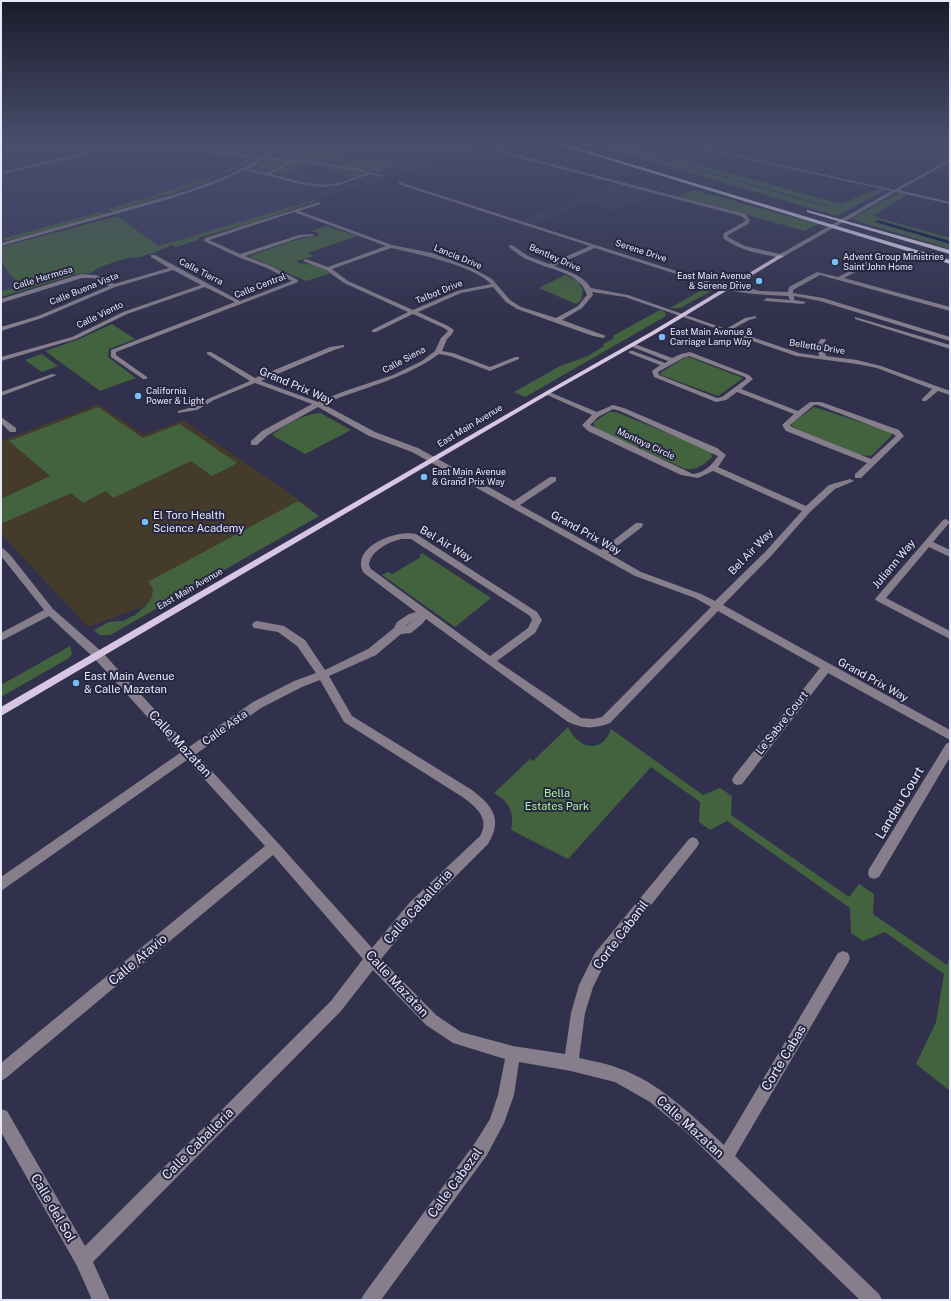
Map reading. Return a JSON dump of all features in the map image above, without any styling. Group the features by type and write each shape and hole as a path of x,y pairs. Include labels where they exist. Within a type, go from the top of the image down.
{"highway":[{"path":"757,204 950,262"},
{"path":"805,210 950,252"}],"main road":[{"name":"East Main Avenue","path":"1,712 547,393 632,345 781,256"}],"street":[{"path":"1,245 66,228 146,204"},
{"name":"Calle Central","path":"145,378 113,356 113,351 296,281 269,267 206,241 207,239 317,204"},
{"name":"Serene Drive","path":"463,204 728,288 740,291 749,290 760,293 790,294 821,299 950,339"},
{"path":"699,204 742,215 748,220 746,223 726,234 725,237 728,240 781,256"},
{"name":"East Main Avenue","path":"781,256 872,204"},
{"name":"Lancia Drive","path":"295,211 392,246 430,254 481,274 495,285 508,301 519,308 534,314 557,320 593,334 604,336"},
{"path":"240,256 301,236 311,235"},
{"path":"328,269 392,246"},
{"name":"Bentley Drive","path":"510,246 525,257 580,280 590,290"},
{"path":"549,266 595,246"},
{"name":"Calle Tierra","path":"153,256 241,303"},
{"name":"Calle Siena","path":"254,443 264,433 318,404 347,392 395,376 424,362 438,352 444,338 450,333 451,330 346,282 328,269 314,262 306,261"},
{"path":"840,278 865,265 866,262"},
{"name":"Calle Buena Vista","path":"1,329 40,317 113,286 173,268"},
{"path":"793,302 790,294 791,288 819,273 950,309"},
{"name":"Calle Hermosa","path":"1,301 81,276 89,275 99,278 113,286"},
{"name":"Calle Viento","path":"1,359 74,338 125,313 205,285"},
{"name":"Talbot Drive","path":"374,331 382,326 459,292 495,285"},
{"path":"557,320 583,306 590,295 590,290"},
{"name":"Belletto Drive","path":"590,290 626,296 798,355 879,366 936,389 950,393"},
{"name":"Serene Drive","path":"740,291 741,294 758,299 823,306 892,330 950,347"},
{"path":"726,331 747,319 754,317"},
{"path":"822,358 820,344 823,340"},
{"path":"632,345 673,361"},
{"path":"180,412 195,409 212,399 332,348 342,346"},
{"path":"624,349 665,366"},
{"path":"438,352 451,354 490,369 517,358"},
{"name":"Grand Prix Way","path":"209,353 255,381 318,404 354,426 416,450 638,574 698,596 950,735"},
{"path":"690,354 747,376 750,380 724,399 716,400 656,376 655,371 673,361 683,355 690,354"},
{"path":"1,394 54,374"},
{"path":"924,400 936,389"},
{"path":"737,390 800,414"},
{"path":"547,393 598,415"},
{"path":"858,476 873,463 900,436 896,432 819,403 812,403 786,425 789,429 873,463"},
{"name":"Montoya Circle","path":"613,407 622,409 714,450 722,455 720,461 703,474 695,476 684,473 591,429 586,425 589,420 598,415 613,407"},
{"path":"1,419 13,430"},
{"path":"712,467 808,510"},
{"path":"514,505 553,480"},
{"name":"Bel Air Way","path":"490,661 532,630 537,620 534,614 413,536 399,536 369,553 363,561 364,567 367,571 490,661 572,718 581,723 598,723 606,720 712,613 721,600 769,553 808,510 832,487 850,481"},
{"name":"Juliann Way","path":"946,522 880,600 950,635"},
{"path":"601,554 639,525"},
{"path":"927,543 950,554"},
{"name":"Calle Mazatan","path":"1,551 10,560 50,611 98,655 274,847 372,959 431,1020 458,1038 513,1054 571,1063 617,1075 656,1096 691,1125 873,1300"},
{"path":"1,637 50,611"},
{"name":"Calle Asta","path":"1,885 257,705 284,691 342,667 372,652 400,630 408,630 419,622 424,613"},
{"name":"Calle Caballeria","path":"83,1260 336,1006 415,907 484,840 489,832 490,821 487,812 468,794 348,719 322,674 301,643 281,629 257,625"},
{"name":"Le Sabre Court","path":"738,780 827,667"},
{"name":"Landau Court","path":"874,873 950,747"},
{"name":"Corte Cabanil","path":"571,1063 578,1013 586,984 600,958 693,842"},
{"name":"Calle Atavio","path":"1,1072 274,847"},
{"name":"Corte Cabas","path":"724,1158 843,958"},
{"name":"Calle Cabezal","path":"370,1300 484,1142 496,1123 506,1095 513,1054"},
{"name":"Calle del Sol","path":"1,1117 83,1260 101,1300"}],"shaded area":[{"path":"1,204 303,204 161,247 111,212 1,242"},
{"path":"561,204 583,204 532,226 520,221"},
{"path":"593,204 632,204 614,210"},
{"path":"878,220 950,241 950,244 875,222"},
{"path":"1,260 8,272 23,288 1,295"},
{"name":"El Toro Health Science Academy","path":"98,404 144,435 183,420 312,509 155,602 88,627 1,534 1,441"}],"green space":[{"path":"126,204 138,204 114,211 106,210"},
{"path":"301,204 309,204 252,223 201,237 198,238 198,240 176,247 172,245 142,257 128,258 117,261 98,268 91,273 77,274 1,297 1,291 22,287 8,272 1,260 1,247 117,216 159,246"},
{"path":"707,204 744,204 818,224 805,231"},
{"path":"795,204 860,204 837,216"},
{"path":"879,204 893,204 873,216 950,238 950,249 850,219"},
{"path":"100,212 104,214 5,241 2,239"},
{"path":"326,226 357,236 308,253 314,256 297,261 298,263 314,265 331,273 306,281 249,256 302,238 318,236 319,234 317,232 310,232"},
{"path":"565,275 578,281 583,290 581,300 576,304 539,288"},
{"path":"709,286 713,290 680,308 670,308"},
{"path":"660,310 665,312 666,316 525,397 514,392 560,366 588,356 604,346 603,344 613,339 614,335"},
{"path":"112,324 135,339 109,349 108,357 136,378 100,391 45,351 77,340"},
{"path":"42,354 58,366 42,372 25,360"},
{"path":"686,357 743,378 718,396 661,375 660,373"},
{"path":"98,407 143,438 180,424 237,463 212,476 191,461 113,498 106,491 83,503 71,493 3,523 1,521 1,499 50,476 9,441"},
{"path":"814,407 888,431 892,435 871,456 860,455 793,427 791,424"},
{"path":"609,412 616,412 704,448 711,452 712,457 700,466 693,469 685,469 598,430 594,426 594,422"},
{"path":"320,413 351,430 305,454 272,435 294,421"},
{"path":"298,501 319,516 110,635 100,635 94,630 109,622 123,621 135,615 146,606 152,597 153,588 148,582"},
{"path":"422,553 491,598 455,627 382,575 388,572 392,574 421,557 419,555"},
{"path":"70,646 72,654 69,658 1,697 1,685"},
{"name":"Bella Estates Park","path":"568,727 578,740 590,746 596,746 602,743 611,729 703,795 720,788 732,796 731,815 849,897 859,884 874,894 873,914 947,965 950,957 950,1091 916,1064 936,1022 944,974 885,932 863,941 851,933 850,908 727,821 710,830 699,822 700,802 651,767 568,859 511,830 512,818 510,808 504,800 494,793 530,759 533,761"}],"place":[{"name":"Advent Group Ministries Saint John Home","path":"835,262"},
{"name":"East Main Avenue & Serene Drive","path":"759,281"},
{"name":"East Main Avenue & Carriage Lamp Way","path":"662,337"},
{"name":"California Power & Light","path":"138,396"},
{"name":"East Main Avenue & Grand Prix Way","path":"424,477"},
{"name":"El Toro Health Science Academy","path":"145,522"},
{"name":"East Main Avenue & Calle Mazatan","path":"76,683"}]}
